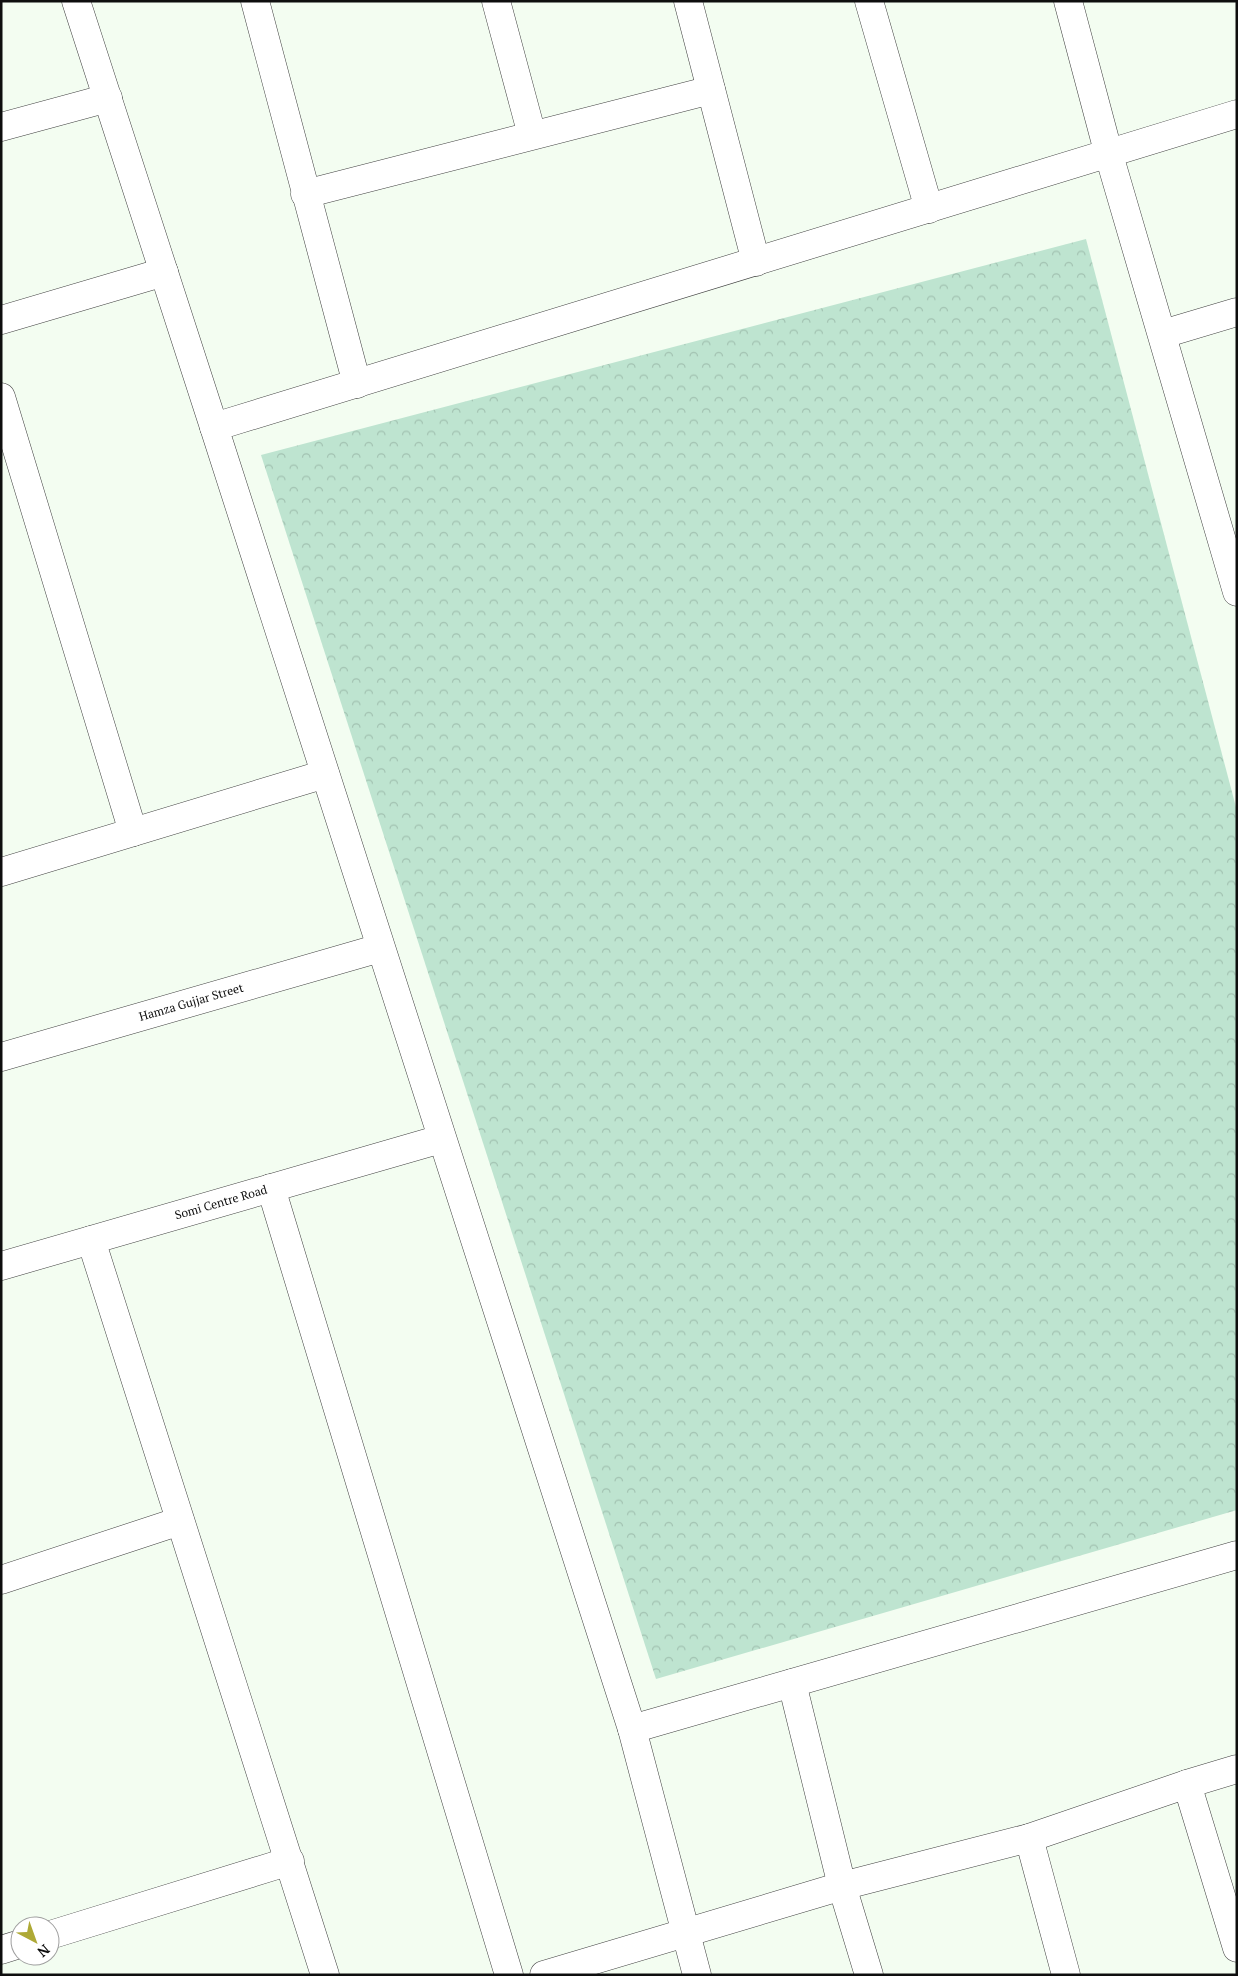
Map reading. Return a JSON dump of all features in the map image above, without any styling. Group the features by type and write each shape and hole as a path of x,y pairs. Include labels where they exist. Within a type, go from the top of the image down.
{"street":[{"path":"76,1 632,1729 697,1975"},
{"path":"255,1 356,384"},
{"path":"496,1 532,135"},
{"path":"688,1 756,262"},
{"path":"869,1 929,209"},
{"path":"1068,1 1109,154 1237,592"},
{"path":"305,194 711,90"},
{"path":"1,127 108,98"},
{"path":"214,427 1237,114"},
{"path":"1,320 164,272"},
{"path":"1163,334 1237,312"},
{"path":"1,397 133,832"},
{"path":"1,872 325,774"},
{"name":"Hamza Gujjar Street","path":"1,1056 380,948"},
{"name":"Somi Centre Road","path":"1,1266 441,1139"},
{"path":"271,1188 509,1975"},
{"path":"91,1240 290,1860 325,1975"},
{"path":"1,1580 180,1521"},
{"path":"632,1729 1237,1555"},
{"path":"792,1682 842,1886 869,1975"},
{"path":"544,1975 842,1886 1029,1838 1187,1784 1237,1769"},
{"path":"1187,1784 1237,1948"},
{"path":"1029,1838 1066,1975"},
{"path":"60,1932 290,1860"}],"green space":[{"path":"1086,239 1237,811 1237,1510 656,1679 261,455"}]}
